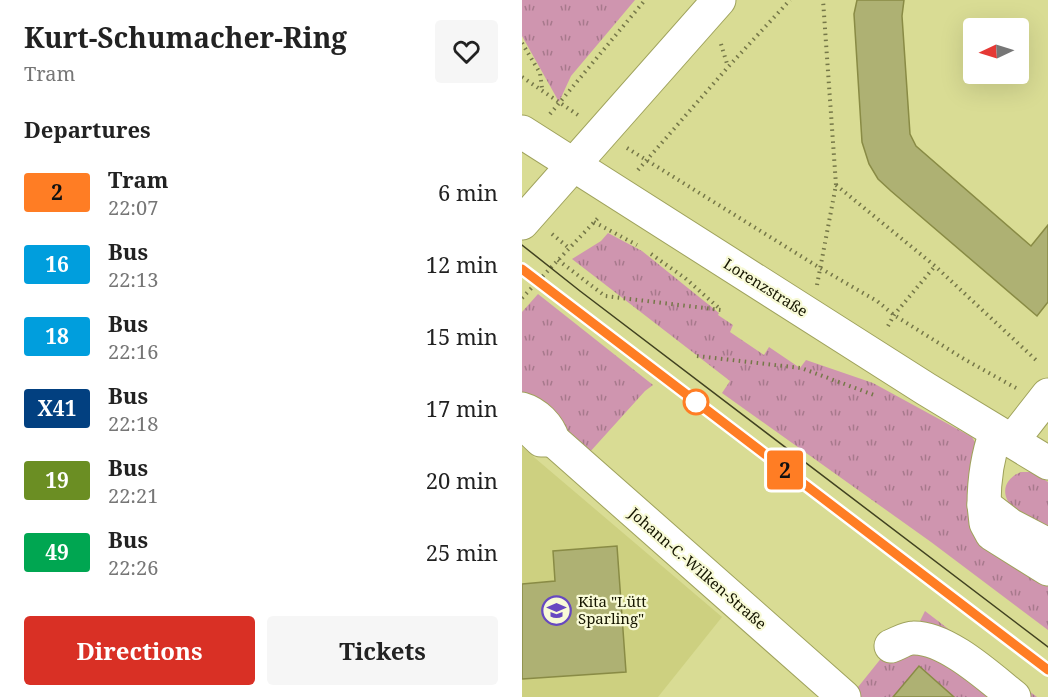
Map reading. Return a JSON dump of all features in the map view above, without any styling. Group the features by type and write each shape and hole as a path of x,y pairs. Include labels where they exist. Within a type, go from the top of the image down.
{"street":[{"path":"522,224 719,0"},
{"name":"Lorenzstraße","path":"522,132 1004,437 1048,462"},
{"path":"1048,395 990,449 984,478 986,523 992,534 1048,569"},
{"name":"Johann-C.-Wilken-Straße","path":"522,409 529,411 550,429 553,440 844,697"},
{"name":"Johann-C.-Wilken-Straße","path":"522,422 541,440 553,440"},
{"path":"984,506 1010,525 1048,545"},
{"path":"891,646 912,638 933,642 960,654 1014,697"}],"path":[{"path":"522,76 559,102 645,0"},
{"path":"790,0 645,161 877,301 894,315 989,374 1011,385"},
{"path":"810,315 836,185 823,0"},
{"path":"522,43 540,73 542,89"},
{"path":"836,185 935,266 1036,360"},
{"path":"558,260 605,296 720,310 685,278 643,248 594,222"},
{"path":"522,298 569,248"},
{"path":"888,326 894,315 935,266"},
{"path":"697,356 801,368 885,399"}],"shaded area":[{"path":"522,447 722,617 658,697 522,697"}],"green space":[{"path":"522,0 635,0 571,76 559,102 522,36"},
{"path":"608,233 642,251 733,325 730,332 764,355 769,347 800,368 806,360 873,383 972,437 976,444 976,456 1048,579 1048,630 931,542 722,393 730,381 572,259 601,241"},
{"path":"538,294 653,385 589,453 522,396 522,312"},
{"path":"1021,472 1033,472 1048,482 1048,533 1019,514 1008,501 1006,486 1011,478"},
{"path":"925,611 1037,697 850,697 891,646 912,637"}],"building":[{"path":"857,0 904,0 902,16 910,134 916,146 1031,246 1048,225 1048,302 1037,316 891,191 878,179 869,164 862,142 854,14"},
{"name":"Kita \"Lütt Sparling\"","path":"617,546 626,672 522,679 522,584 555,581 553,551"},
{"path":"919,666 954,697 893,697"}],"tram line":[{"path":"522,245 1048,647"},
{"path":"522,269 1048,671"},
{"name":"2","path":"522,269 1048,670"}],"place":[{"name":"Kita \"Lütt Sparling\"","path":"557,610"}]}
